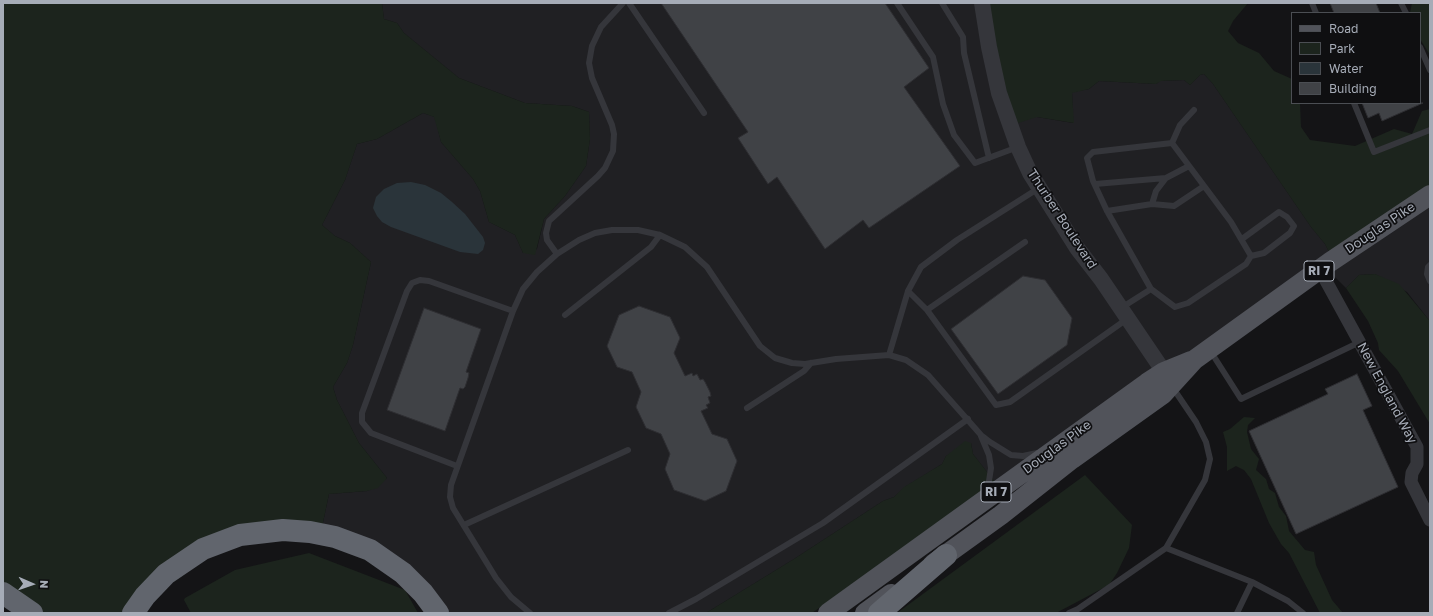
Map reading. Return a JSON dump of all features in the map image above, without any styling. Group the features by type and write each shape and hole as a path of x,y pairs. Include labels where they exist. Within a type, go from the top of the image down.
{"highway":[{"path":"133,613 145,596 166,574 203,549 240,535 283,530 310,532 335,537 370,550 403,573 423,593 438,613"},
{"path":"879,613 946,554"},
{"path":"3,593 32,613"}],"main road":[{"name":"Douglas Pike","path":"865,613 946,554 1168,379 1320,270 1430,195"},
{"name":"Douglas Pike","path":"828,613 972,511 1062,443 1168,379"}],"street":[{"name":"Thurber Boulevard","path":"982,3 999,93 1018,147 1039,188 1078,248 1125,313 1168,379"},
{"name":"New England Way","path":"1320,270 1417,447 1417,464 1412,473 1411,482 1430,520"}],"lane":[{"path":"557,254 547,240 546,233 549,221 598,176 610,160 613,151 614,134 612,125 592,78 589,63 592,46 601,27 623,3"},
{"path":"629,3 704,113"},
{"path":"897,3 933,57 943,104 954,135 975,163 1018,147"},
{"path":"942,3 963,38 964,53 989,158"},
{"path":"1401,3 1406,12"},
{"path":"1421,49 1430,70"},
{"path":"1354,104 1374,152 1430,130"},
{"path":"1172,143 1180,125 1194,110"},
{"path":"1172,143 1242,239 1251,256"},
{"path":"1172,143 1093,152 1087,158 1094,184 1107,212 1151,289 1175,307 1188,304 1246,264 1251,256 1264,253 1290,233 1294,226 1288,217 1279,212 1242,239"},
{"path":"1094,184 1166,178 1189,166"},
{"path":"1152,204 1156,191 1166,178"},
{"path":"1107,212 1152,204 1174,206 1204,186"},
{"path":"889,355 908,291 921,267 957,240 1039,188"},
{"path":"530,613 503,588 453,508 450,497 450,485 513,311 527,282 557,254 579,240 604,231 630,229 660,235 685,247 704,264 765,351 775,358 798,364 836,359 889,355 906,360 923,370 981,435 1005,452 1016,456 1040,452 1062,443"},
{"path":"565,315 651,247 660,235"},
{"path":"927,310 1025,242"},
{"path":"1430,265 1428,266 1427,274 1430,281"},
{"path":"457,466 371,433 362,422 362,413 407,291 412,283 420,280 429,281 513,311"},
{"path":"908,291 927,310 996,406 1010,402 1125,313 1151,289"},
{"path":"1202,355 1241,399 1360,342"},
{"path":"747,408 804,371 811,363"},
{"path":"1069,613 1079,611 1166,548 1201,488 1208,473 1210,459 1206,442 1196,422 1168,379"},
{"path":"669,613 696,599 823,523 968,419"},
{"path":"972,511 986,488 991,474 989,455 981,435"},
{"path":"464,525 628,450"},
{"path":"1166,548 1252,582 1296,606 1303,613"},
{"path":"1237,613 1252,582"}],"shaded area":[{"path":"382,3 984,3 1037,117 1073,123 1072,92 1089,89 1099,81 1156,84 1160,81 1184,80 1190,85 1200,75 1204,74 1213,84 1311,227 1325,244 1333,260 1430,197 1430,325 1429,320 1407,292 1375,274 1359,275 1346,288 1327,269 997,485 973,454 971,443 946,456 942,464 905,487 894,497 883,501 794,559 706,613 438,613 399,568 321,532 329,494 367,491 387,478 359,443 337,400 333,387 347,363 353,345 371,262 350,243 335,236 322,225 345,180 357,144 377,139 423,113 435,117 441,142 473,179 480,191 489,222 515,235 523,253 537,249 544,219 565,196 586,166 590,139 589,112 572,106 525,103 459,78 404,33 397,23 384,19"}],"green space":[{"path":"3,3 382,3 384,19 397,23 404,33 459,78 525,103 572,106 589,112 590,139 586,166 565,196 544,219 535,255 523,253 515,235 489,222 480,191 473,179 441,142 434,117 423,113 377,139 357,144 345,180 322,225 335,236 350,243 371,262 353,345 347,363 333,387 337,400 359,443 387,478 378,488 367,491 329,494 321,532 245,532 129,613 32,613 3,590"},
{"path":"984,3 1248,3 1233,21 1228,31 1238,43 1259,53 1274,71 1291,79 1291,104 1300,104 1301,127 1310,140 1355,146 1394,129 1412,134 1422,111 1430,109 1430,197 1333,260 1325,244 1311,227 1213,84 1204,74 1200,75 1190,85 1184,80 1161,81 1156,84 1099,81 1089,89 1072,93 1074,123 1037,117 1012,125"},
{"path":"1412,3 1430,3 1430,55 1421,41 1421,12 1410,12"},
{"path":"1375,274 1399,284 1429,320 1430,424 1398,371 1379,350 1378,343 1368,321 1346,288 1359,275"},
{"path":"1244,417 1255,418 1248,425 1247,432 1251,449 1259,459 1256,470 1266,479 1269,489 1275,493 1279,507 1286,516 1289,531 1305,550 1314,552 1316,565 1332,600 1343,613 1320,613 1289,553 1281,544 1269,523 1251,479 1244,470 1236,466 1227,471 1227,447 1223,432 1230,429"},
{"path":"965,441 971,443 973,454 995,482 812,613 706,613 794,559 883,501 894,497 904,487 942,464 946,456"},
{"path":"1085,475 1132,525 1129,548 1117,573 1109,585 1056,613 897,613"},
{"path":"309,553 405,590 418,613 191,613 184,600 185,598 235,570"}],"water":[{"path":"411,182 425,185 441,193 465,214 483,237 485,243 483,250 478,254 460,252 391,227 382,222 373,208 376,197 384,189 397,183"}],"building":[{"path":"661,3 885,3 929,68 904,87 960,166 869,228 863,220 825,249 777,177 768,184 738,138 748,132"},
{"path":"1330,3 1376,3 1380,12 1334,12"},
{"path":"1362,104 1421,104 1382,121 1379,113 1368,118"},
{"path":"1023,276 1045,280 1072,318 1067,345 998,394 951,329"},
{"path":"639,306 670,317 680,338 674,353 685,376 692,373 693,376 697,374 700,380 703,379 705,382 711,396 708,397 710,403 706,405 708,408 701,411 712,434 727,439 737,461 726,491 705,501 674,490 665,469 670,454 661,434 646,428 636,407 641,392 632,372 617,367 607,346 619,315"},
{"path":"424,308 481,329 466,372 469,373 465,387 463,389 460,388 445,431 387,410"},
{"path":"1357,374 1372,406 1363,410 1398,487 1296,534 1249,431 1328,394 1325,389"}]}
